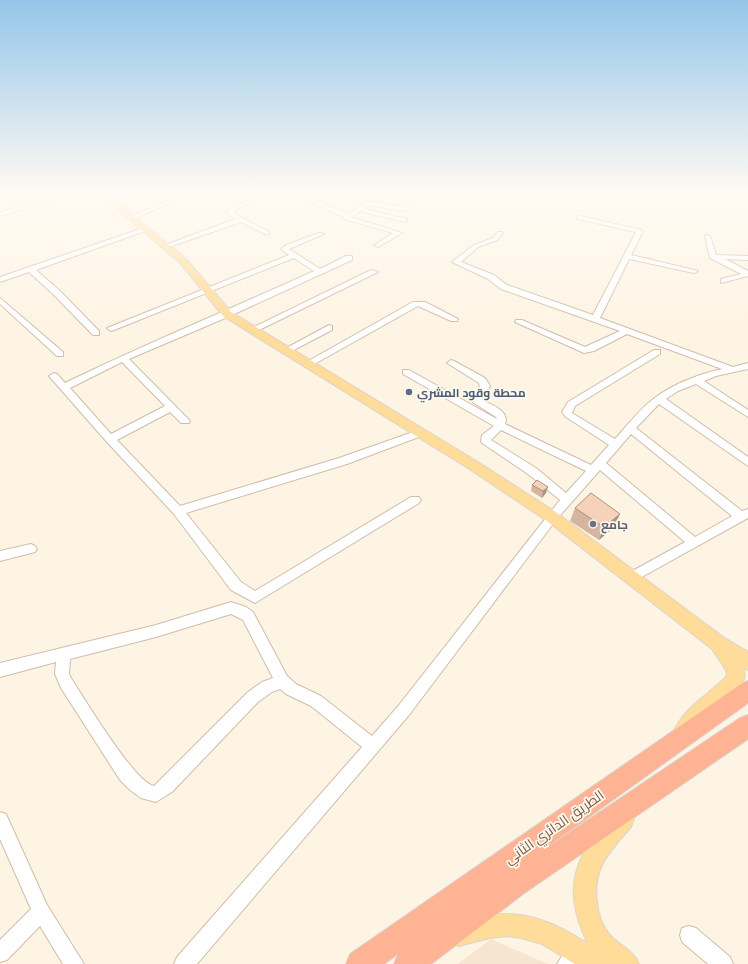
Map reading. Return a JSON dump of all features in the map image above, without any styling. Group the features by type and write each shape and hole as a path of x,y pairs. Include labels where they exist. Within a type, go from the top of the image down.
{"highway":[{"name":"الطريق الدائري الثاني","path":"360,964 748,691"},
{"name":"الطريق الدائري الثاني","path":"409,964 514,885 641,797 747,729"}],"main road":[{"path":"157,238 184,262 217,304 227,314 552,516 630,578 717,642 748,662"},
{"path":"678,740 696,714 732,684 735,679 736,674 734,669 717,642"},
{"path":"626,964 599,941 589,919 583,894 583,883 597,851 641,797"},
{"path":"443,939 496,925 503,925 542,932 580,959"}],"street":[{"path":"0,279 120,238"},
{"path":"167,246 189,238"},
{"path":"310,238 285,247 285,249 320,272"},
{"path":"378,245 390,238"},
{"path":"496,238 476,246 456,262 491,277 498,284 504,287 730,369"},
{"path":"595,319 636,238"},
{"path":"708,238 713,256 748,274"},
{"path":"111,328 296,255"},
{"path":"627,256 694,271"},
{"path":"713,256 748,258"},
{"path":"65,387 123,358 227,314 349,258"},
{"path":"30,269 57,293 96,333"},
{"path":"252,330 374,272"},
{"path":"724,281 748,274"},
{"path":"0,300 60,354"},
{"path":"308,364 416,304 426,306 454,319"},
{"path":"519,322 584,350 591,349 626,331"},
{"path":"285,350 329,328"},
{"path":"615,444 569,415 567,408 571,404 657,352"},
{"path":"123,358 185,420"},
{"path":"451,363 485,382 485,390 476,400 498,412 502,418 500,425 486,437 486,440 532,471 567,500"},
{"path":"184,964 404,710 552,516 630,428 659,399 696,380 730,369 748,366"},
{"path":"406,372 500,425 596,466 694,543"},
{"path":"54,376 110,440 178,512 236,586 255,598 415,500"},
{"path":"696,380 748,414"},
{"path":"659,399 748,462"},
{"path":"110,440 171,407"},
{"path":"630,428 744,515 630,578"},
{"path":"178,512 336,463 420,433"},
{"path":"0,556 31,549"},
{"path":"0,670 156,631 231,608 241,611 248,616 282,682 316,701 372,746"},
{"path":"63,655 62,674 66,683 134,785 150,794 156,794 166,786 253,697 267,688 282,682"},
{"path":"0,820 41,911 74,964"},
{"path":"0,953 41,911"},
{"path":"690,935 723,964"}],"shaded area":[{"path":"491,939 548,964 458,964"}],"building":[{"path":"537,480 548,487 543,491 532,485"},
{"path":"591,493 620,514 604,527 575,508"}],"place":[{"name":"محطة وقود المشري","path":"409,392"},
{"name":"جامع","path":"593,524"}]}
